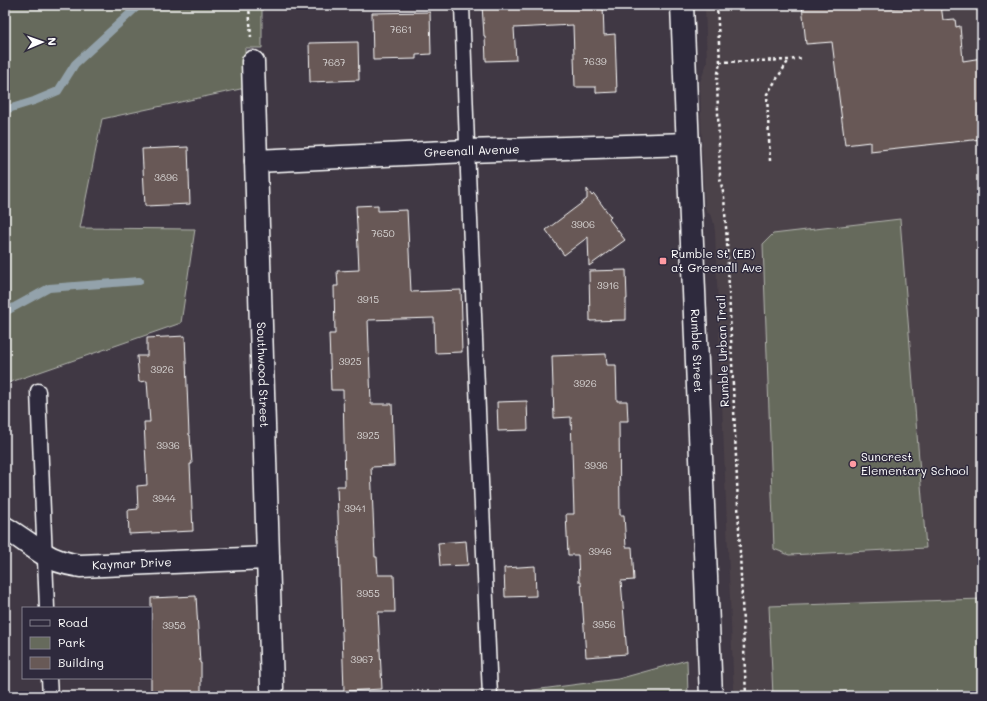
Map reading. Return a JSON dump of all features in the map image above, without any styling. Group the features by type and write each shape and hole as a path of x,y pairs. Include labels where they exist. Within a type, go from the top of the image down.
{"street":[{"name":"Rumble Street","path":"682,5 711,696"},
{"name":"Southwood Street","path":"253,62 272,688"},
{"name":"Greenall Avenue","path":"256,161 468,151 688,144"},
{"name":"Kaymar Drive","path":"5,528 45,555 61,562 80,566 268,558"}],"lane":[{"path":"462,5 490,696"},
{"path":"38,391 46,607"},
{"path":"49,679 50,696"}],"path":[{"path":"248,5 253,62"},
{"name":"Rumble Urban Trail","path":"718,5 720,62 717,79 720,178 724,197 727,242 746,696"},
{"path":"720,62 789,60 802,58"},
{"path":"770,161 767,94 789,60"}],"shaded area":[{"name":"Suncrest Elementary School","path":"705,5 982,5 982,696 734,696 715,232 712,217 706,210 705,206 703,179 700,82 707,63"}],"green space":[{"path":"5,5 270,5 262,8 262,48 245,48 245,88 102,119 80,228 195,229 181,323 5,384"},
{"path":"900,219 926,548 789,555 774,549 763,244 773,234"},
{"path":"982,599 982,696 773,696 769,606"},
{"path":"687,660 688,696 503,696 510,693 618,679"}],"building":[{"path":"482,5 603,5 604,35 615,34 617,92 596,93 596,87 575,87 573,25 514,28 516,60 486,61"},
{"path":"802,5 892,5 892,8 941,5 943,20 955,19 956,27 960,26 963,61 982,58 982,139 870,151 870,142 845,145 832,42 806,44"},
{"path":"430,12 431,54 416,55 416,59 373,60 372,13"},
{"path":"358,42 359,80 310,82 309,43"},
{"path":"188,147 190,204 145,206 142,149"},
{"path":"587,189 592,196 594,194 611,217 609,219 625,240 589,266 588,237 564,255 546,230 587,199"},
{"path":"378,205 378,211 407,210 411,292 461,290 462,352 435,353 434,318 368,320 371,404 392,404 394,466 371,467 375,557 377,557 378,575 394,575 395,612 378,612 382,689 344,691 337,486 345,486 343,390 331,390 329,334 335,334 334,286 338,286 337,271 359,270 356,206"},
{"path":"626,270 626,320 590,321 589,271"},
{"path":"185,336 189,435 192,464 190,464 193,531 129,534 128,510 138,509 137,486 147,485 144,422 150,422 147,381 139,382 137,356 147,356 147,338"},
{"path":"606,354 607,365 616,365 617,401 627,401 628,421 619,421 620,515 624,515 626,547 632,547 634,580 621,581 627,654 586,657 578,555 568,555 566,514 574,514 571,417 554,418 552,356"},
{"path":"527,401 528,430 498,431 497,402"},
{"path":"466,541 468,565 440,566 438,543"},
{"path":"535,566 536,596 505,597 504,568"},
{"path":"196,596 201,663 201,694 193,694 193,696 151,696 151,598"}],"waterway":[{"path":"5,110 34,101 58,91 75,64 139,5"},
{"path":"5,312 49,288 139,281"}],"place":[{"name":"Rumble St (EB) at Greenall Ave","path":"663,261"},
{"name":"Suncrest Elementary School","path":"853,464"}]}
